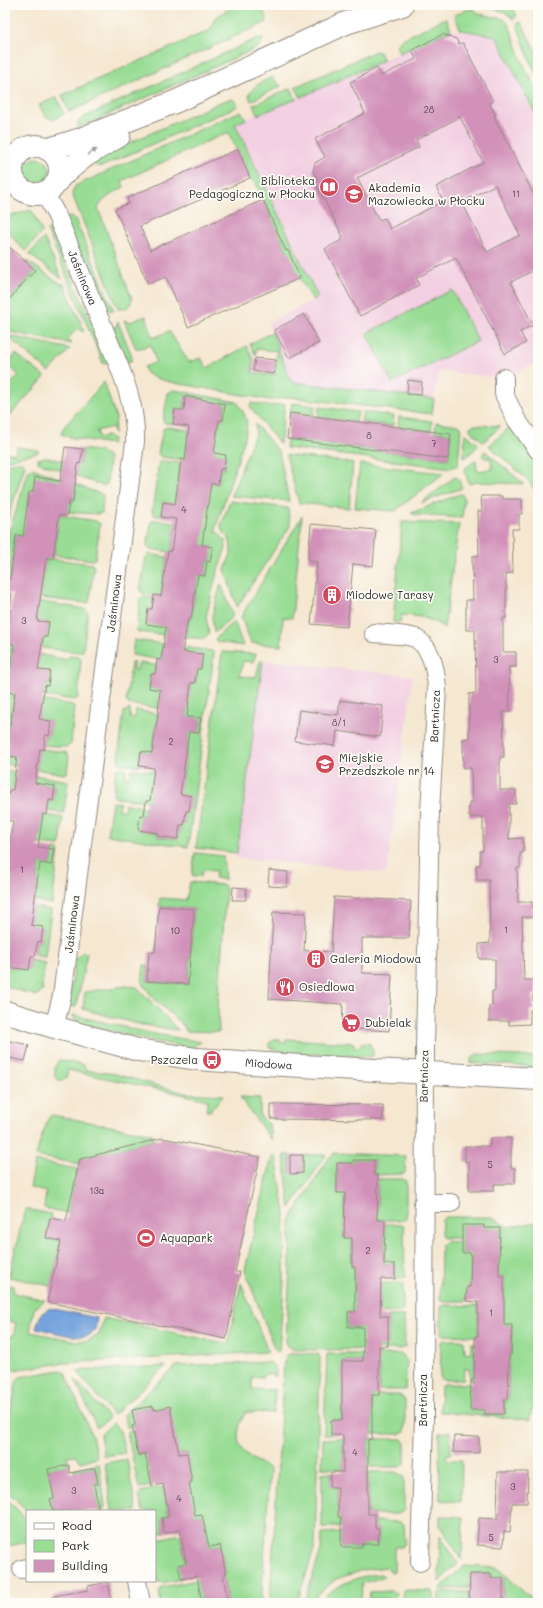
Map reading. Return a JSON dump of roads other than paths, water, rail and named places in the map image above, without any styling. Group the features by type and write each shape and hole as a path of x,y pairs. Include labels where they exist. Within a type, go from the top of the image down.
{"street":[{"path":"346,23 370,5"},
{"path":"178,101 85,156 61,176 55,186 45,194 32,195 13,191 13,179 9,168 20,153 28,147 36,146 49,149 78,140 178,101 346,23 402,5"},
{"path":"49,149 59,160 61,176"},
{"name":"Jaśminowa","path":"45,194 56,216 119,366 129,392 136,428 62,996 54,1027"},
{"path":"504,378 504,394 516,419 538,450"},
{"name":"Bartnicza","path":"374,634 414,638 424,646 430,657 436,678 437,701 430,811 425,1073 423,1203 424,1418 420,1562"},
{"name":"Miodowa","path":"5,1012 138,1050 190,1058 266,1064 538,1079"},
{"path":"423,1203 451,1202"},
{"path":"138,1582 141,1603"}],"water":[{"path":"50,1308 97,1318 95,1330 92,1334 86,1337 79,1337 36,1328 41,1314"}],"place":[{"name":"Biblioteka Pedagogiczna w Płocku","path":"329,187"},
{"name":"Akademia Mazowiecka w Płocku","path":"354,194"},
{"name":"Miodowe Tarasy","path":"332,595"},
{"name":"Miejskie Przedszkole nr 14","path":"325,764"},
{"name":"Galeria Miodowa","path":"316,959"},
{"name":"Osiedlowa","path":"285,987"},
{"name":"Dubielak","path":"351,1023"},
{"name":"Pszczela","path":"212,1060"},
{"name":"Aquapark","path":"146,1238"}]}
